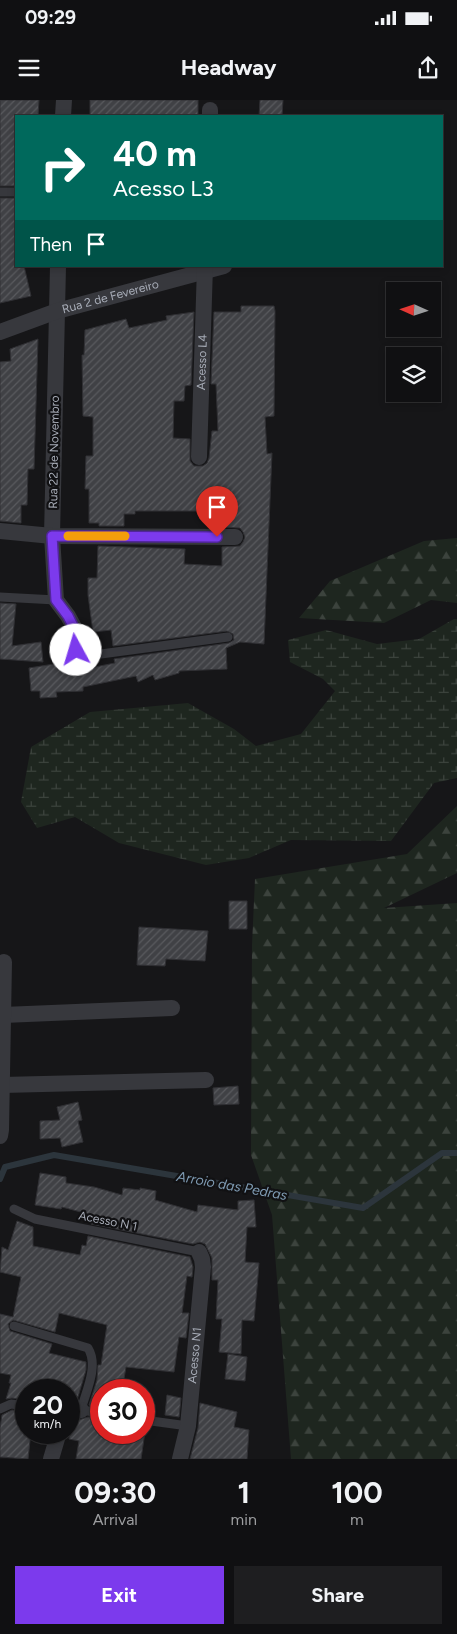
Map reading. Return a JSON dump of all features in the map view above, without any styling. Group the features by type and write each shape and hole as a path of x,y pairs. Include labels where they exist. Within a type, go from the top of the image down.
{"street":[{"path":"63,115 64,100"},
{"name":"Rua 22 de Novembro","path":"56,600 52,536 58,267"},
{"name":"Rua 2 de Fevereiro","path":"0,332 57,311 218,267"},
{"name":"Acesso L4","path":"199,457 205,269"},
{"path":"0,531 52,536 235,537"},
{"path":"56,600 74,628 76,650 86,656"},
{"path":"0,1136 2,1130 4,962"},
{"path":"3,1015 172,1008"},
{"path":"2,1085 206,1080"},
{"name":"Acesso N1","path":"180,1459 188,1426 203,1267 199,1252"},
{"path":"51,1459 55,1444"}],"lane":[{"path":"0,192 15,192"},
{"path":"0,597 56,600"},
{"path":"86,656 228,637"},
{"name":"Acesso N 1","path":"14,1209 35,1220 199,1252"},
{"path":"14,1326 88,1348 94,1364 80,1399"},
{"path":"0,1409 11,1404 15,1405"},
{"path":"155,1422 188,1426"}],"green space":[{"path":"457,538 457,603 431,600 384,623 299,618 330,581 424,541"},
{"path":"457,619 457,778 434,783 391,841 291,840 249,858 206,865 119,843 75,817 37,828 21,802 31,747 90,712 188,703 234,729 256,746 301,734 335,691 323,679 290,662 288,640 326,630 377,644 419,639"},
{"path":"457,806 457,873 384,908 457,903 457,1459 291,1459 272,1215 251,1155 252,945 255,879 407,854"}],"building":[{"path":"0,100 39,100 38,115 15,115 15,186 0,186"},
{"path":"90,100 198,100 198,115 90,115"},
{"path":"260,100 283,100 282,115 259,115"},
{"path":"0,198 15,198 15,267 24,267 31,296 0,303"},
{"path":"241,306 274,306 275,311 274,416 265,417 267,454 272,453 264,644 240,642 226,648 227,669 179,671 179,673 155,680 153,675 138,682 136,676 83,687 83,691 56,692 57,697 40,698 40,691 31,691 29,668 73,661 84,666 85,669 115,663 114,659 229,643 234,640 233,634 227,631 113,646 111,630 93,632 88,595 88,578 97,578 98,546 185,549 184,564 222,566 222,547 240,546 245,537 240,528 206,523 205,511 135,511 135,514 124,514 124,526 99,526 99,523 89,523 89,489 85,489 86,456 93,456 93,417 83,416 82,355 84,355 85,330 126,319 129,328 167,320 166,316 194,312 191,385 185,386 184,401 174,401 173,438 190,439 190,461 194,466 203,466 209,458 212,431 218,431 216,384 211,384 214,312 241,312"},
{"path":"38,339 34,469 28,469 27,505 21,505 21,523 0,521 0,362 11,361 10,349"},
{"path":"0,603 16,604 12,646 41,642 43,662 0,659"},
{"path":"229,901 247,901 247,929 229,929"},
{"path":"139,927 208,931 205,961 166,959 165,966 137,965"},
{"path":"238,1086 239,1104 214,1105 213,1088"},
{"path":"78,1102 82,1120 78,1121 83,1142 62,1147 60,1138 40,1139 40,1121 60,1120 57,1107"},
{"path":"40,1173 66,1177 66,1183 94,1187 122,1195 123,1188 140,1190 140,1188 156,1191 155,1200 197,1212 198,1205 238,1210 238,1201 254,1200 256,1227 247,1227 245,1262 259,1263 258,1276 254,1321 242,1320 241,1354 219,1352 222,1319 216,1319 218,1280 212,1280 212,1258 205,1244 200,1242 193,1244 91,1224 92,1215 62,1207 61,1209 35,1205"},
{"path":"17,1221 33,1227 33,1246 80,1255 82,1245 86,1246 88,1236 190,1257 193,1267 192,1277 187,1276 182,1313 189,1313 186,1338 179,1337 174,1372 126,1367 124,1379 97,1379 98,1365 101,1365 107,1325 59,1313 55,1332 13,1320 8,1324 10,1331 52,1344 49,1353 86,1362 86,1370 80,1390 80,1379 15,1379 15,1398 6,1399 11,1383 9,1383 11,1375 0,1373 0,1314 13,1317 21,1277 0,1272 2,1247 8,1250"},
{"path":"228,1354 247,1357 245,1381 225,1379"},
{"path":"167,1395 181,1398 179,1417 165,1415"},
{"path":"200,1403 237,1412 234,1427 249,1430 247,1459 190,1459 198,1428"},
{"path":"15,1410 15,1444 30,1444 28,1459 0,1457 2,1415"},
{"path":"90,1417 90,1444 143,1444 141,1459 76,1459 80,1444 80,1420"}],"waterway":[{"name":"Arroio das Pedras","path":"0,1179 5,1167 54,1155 363,1208 442,1153 457,1153"}],"slow traffic":[{"path":"68,536 125,536"}],"route":[{"path":"76,650 74,628 56,600 52,536 217,537"}]}
